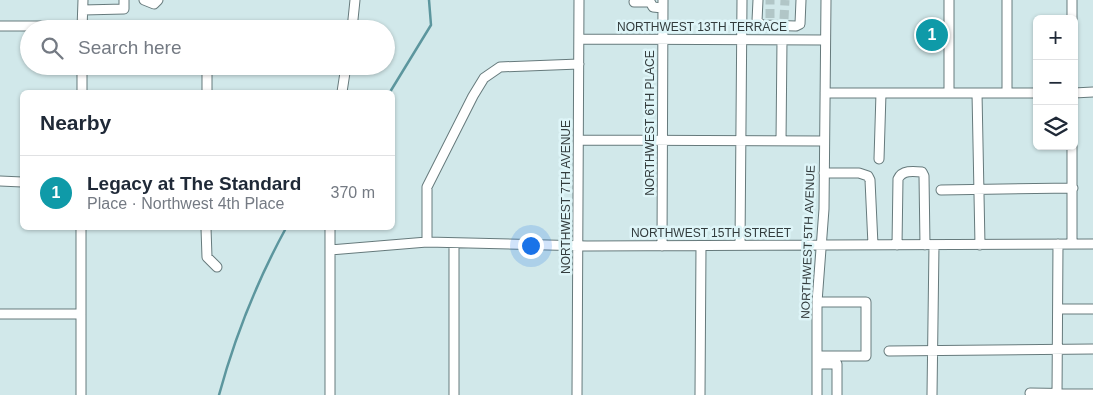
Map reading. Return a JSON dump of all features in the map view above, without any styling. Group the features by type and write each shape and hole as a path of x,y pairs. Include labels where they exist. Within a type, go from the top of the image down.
{"street":[{"path":"83,0 83,20"},
{"path":"83,10 124,9 124,0"},
{"path":"144,0 154,4 158,0"},
{"path":"353,20 355,0"},
{"name":"NORTHWEST 7TH AVENUE","path":"577,395 579,0"},
{"path":"740,245 742,0"},
{"path":"758,0 757,21 800,24 801,0"},
{"name":"NORTHWEST 5TH AVENUE","path":"817,395 817,302 824,174 826,0"},
{"path":"948,0 949,93"},
{"path":"1007,0 1007,93"},
{"path":"1072,0 1072,15"},
{"path":"634,2 649,1 653,7 663,4"},
{"name":"NORTHWEST 6TH PLACE","path":"662,246 663,4"},
{"path":"0,26 20,26"},
{"name":"NORTHWEST 13TH TERRACE","path":"579,39 825,40"},
{"path":"781,141 782,40"},
{"path":"427,242 427,187 484,78 500,66 579,64"},
{"path":"82,75 82,90"},
{"path":"207,75 207,90"},
{"path":"342,90 345,75"},
{"path":"1078,92 1093,92"},
{"path":"825,93 1033,93"},
{"path":"879,159 881,93"},
{"path":"977,93 980,245"},
{"path":"579,140 824,141"},
{"path":"1072,150 1072,244"},
{"path":"897,245 898,179 900,175 912,171 922,172 924,176 929,245 933,351 932,395"},
{"path":"824,174 859,173 868,176 870,180 873,244"},
{"path":"0,181 20,182"},
{"path":"941,190 1073,188"},
{"path":"81,230 81,395"},
{"path":"206,230 207,257 217,267"},
{"path":"330,230 330,395"},
{"name":"NORTHWEST 15TH STREET","path":"330,250 427,242 579,246 1093,244"},
{"path":"454,243 454,395"},
{"path":"1057,394 1058,244"},
{"path":"700,395 701,246"},
{"path":"817,302 866,302 866,356 817,360"},
{"path":"1058,309 1093,309"},
{"path":"0,314 81,314"},
{"path":"889,351 1093,349"},
{"path":"817,360 837,364 837,395"},
{"path":"1030,394 1093,394"}],"waterway":[{"path":"391,90 431,25 429,0"},
{"path":"219,395 232,351 248,309 285,230"}],"tunnel":[{"path":"770,0 770,18"},
{"path":"784,19 785,0"}],"place":[{"name":"Legacy at The Standard","path":"932,35"}]}
